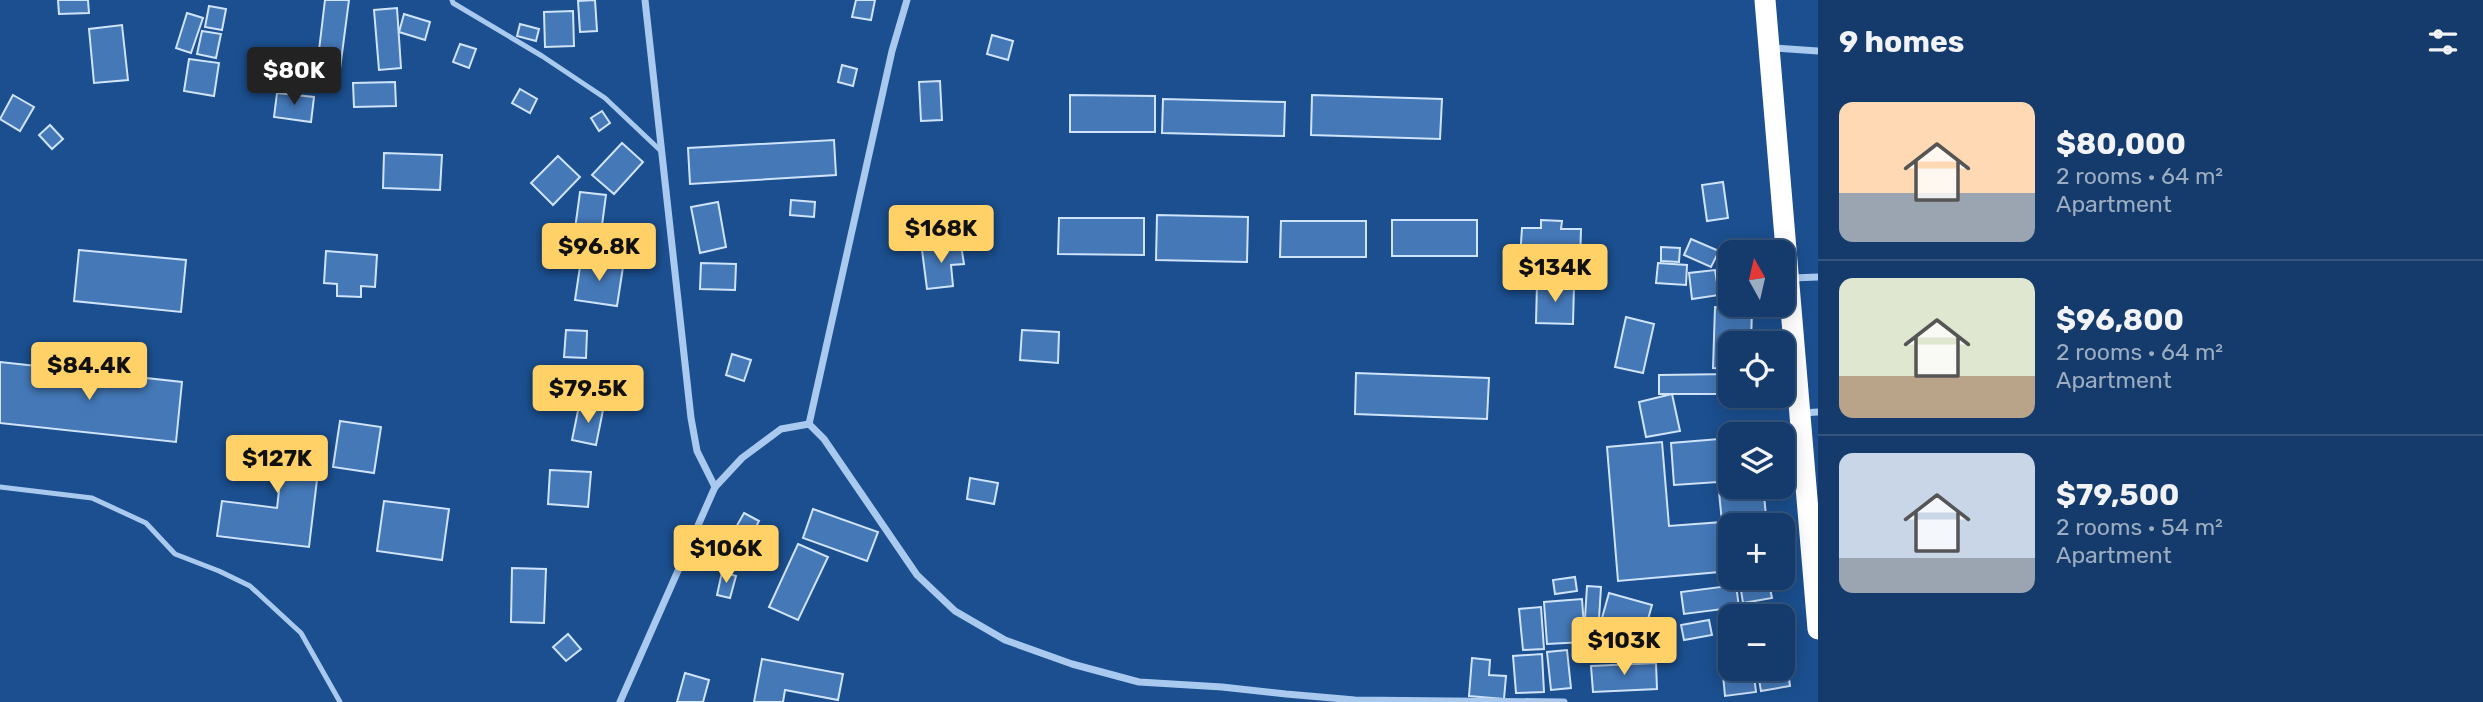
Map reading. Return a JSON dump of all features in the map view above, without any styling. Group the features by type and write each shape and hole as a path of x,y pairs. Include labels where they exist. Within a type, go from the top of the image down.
{"highway":[{"path":"1765,0 1785,240"},
{"path":"1794,317 1809,413 1818,629"}],"street":[{"path":"645,0 691,418 697,450 715,487"},
{"path":"809,424 892,51 907,0"},
{"path":"1769,47 1818,51"},
{"path":"1796,278 1818,277"},
{"path":"620,702 715,487 742,458 781,429 809,424"},
{"path":"809,424 824,439 918,575 955,611 1005,640 1072,664 1139,682 1355,700 1564,702"},
{"path":"1269,692 1269,702"}],"lane":[{"path":"452,0 605,98 662,152"},
{"path":"0,487 92,498 146,523 175,554 219,570 250,586 301,633 340,702"}],"building":[{"path":"58,0 88,0 89,13 59,14"},
{"path":"325,0 349,0 340,69 317,67"},
{"path":"595,0 597,31 580,32 578,1"},
{"path":"856,0 875,0 871,20 852,17"},
{"path":"209,6 226,9 222,30 205,27"},
{"path":"397,8 401,68 379,70 374,10"},
{"path":"573,11 574,46 545,47 544,12"},
{"path":"187,13 203,18 191,53 176,48"},
{"path":"404,14 430,22 425,40 399,32"},
{"path":"520,24 539,29 536,41 517,36"},
{"path":"122,25 128,80 94,83 89,29"},
{"path":"202,31 221,34 216,58 197,54"},
{"path":"992,35 1013,41 1008,60 987,54"},
{"path":"460,44 476,49 469,68 453,62"},
{"path":"286,55 297,59 293,72 282,68"},
{"path":"189,59 219,63 214,96 184,91"},
{"path":"842,65 857,69 853,86 838,82"},
{"path":"940,81 942,120 921,121 919,82"},
{"path":"395,82 396,106 354,107 353,83"},
{"path":"520,89 537,99 530,113 512,103"},
{"path":"277,93 314,97 311,122 274,117"},
{"path":"13,95 34,107 20,131 0,119"},
{"path":"1070,95 1155,96 1155,132 1070,132"},
{"path":"1312,95 1442,99 1440,139 1311,135"},
{"path":"1163,99 1285,102 1284,136 1162,133"},
{"path":"602,111 610,123 599,131 591,118"},
{"path":"50,125 63,139 52,149 39,135"},
{"path":"834,140 836,175 690,184 688,148"},
{"path":"622,143 643,162 614,194 592,175"},
{"path":"384,153 442,155 440,190 383,188"},
{"path":"558,156 580,177 553,205 531,183"},
{"path":"1723,182 1728,218 1707,221 1702,185"},
{"path":"580,192 606,195 601,233 575,229"},
{"path":"791,200 815,202 814,217 790,215"},
{"path":"718,202 726,247 700,253 691,207"},
{"path":"926,215 947,215 947,233 926,233"},
{"path":"1157,215 1248,217 1247,262 1156,260"},
{"path":"1059,218 1144,218 1144,255 1058,254"},
{"path":"1392,220 1477,220 1477,256 1392,256"},
{"path":"1541,220 1562,221 1561,229 1581,229 1580,262 1520,258 1522,228 1541,228"},
{"path":"1281,221 1366,221 1366,257 1280,257"},
{"path":"627,225 645,225 645,248 627,248"},
{"path":"1691,239 1718,251 1711,267 1684,255"},
{"path":"961,245 964,264 951,265 953,286 927,289 922,250"},
{"path":"1661,247 1680,248 1679,262 1661,261"},
{"path":"79,250 186,260 181,312 74,301"},
{"path":"326,251 377,255 375,287 361,286 361,297 337,296 337,284 324,283"},
{"path":"581,260 623,267 617,306 575,300"},
{"path":"701,263 736,264 735,290 700,289"},
{"path":"1658,263 1687,265 1686,285 1656,283"},
{"path":"1715,270 1718,295 1692,299 1689,273"},
{"path":"1537,284 1574,285 1573,324 1536,323"},
{"path":"1715,307 1718,307 1718,317 1752,317 1751,331 1718,331 1718,368 1713,368"},
{"path":"1626,317 1654,324 1643,373 1615,367"},
{"path":"566,330 587,331 586,358 564,357"},
{"path":"1022,330 1059,332 1058,363 1020,360"},
{"path":"732,354 751,360 744,381 726,375"},
{"path":"0,362 182,382 176,442 0,423"},
{"path":"1356,373 1489,378 1487,419 1355,414"},
{"path":"1718,374 1718,394 1659,394 1659,375"},
{"path":"1672,394 1680,431 1646,437 1639,402"},
{"path":"579,406 603,410 596,445 572,440"},
{"path":"340,421 381,427 374,473 333,467"},
{"path":"247,436 321,446 309,547 217,536 222,501 277,508 281,473 243,469"},
{"path":"1718,439 1718,482 1674,485 1671,443"},
{"path":"1662,442 1669,526 1718,522 1718,572 1618,581 1607,447"},
{"path":"550,470 591,472 588,507 548,504"},
{"path":"970,478 998,483 994,504 967,499"},
{"path":"1720,499 1764,499 1766,513 1721,513"},
{"path":"384,501 449,509 442,560 377,551"},
{"path":"813,509 878,532 867,561 803,538"},
{"path":"744,513 759,521 751,537 735,529"},
{"path":"798,544 828,557 798,620 769,607"},
{"path":"512,568 546,569 544,623 511,622"},
{"path":"722,572 736,576 730,598 717,595"},
{"path":"1575,577 1577,591 1555,594 1553,580"},
{"path":"1587,586 1601,587 1599,619 1585,618"},
{"path":"1718,587 1718,590 1737,590 1739,604 1718,604 1718,610 1684,614 1681,592"},
{"path":"1741,590 1770,590 1772,598 1743,603"},
{"path":"1609,593 1652,605 1645,630 1602,618"},
{"path":"1582,599 1585,642 1547,644 1544,602"},
{"path":"1541,607 1544,649 1523,650 1519,609"},
{"path":"1709,620 1712,635 1684,640 1681,625"},
{"path":"568,634 581,649 566,661 553,647"},
{"path":"1567,650 1571,688 1551,690 1547,652"},
{"path":"1542,654 1544,692 1516,693 1513,656"},
{"path":"1472,658 1490,660 1489,675 1506,676 1504,699 1469,696"},
{"path":"762,659 843,674 838,700 785,690 783,702 754,702"},
{"path":"1656,663 1657,689 1593,692 1591,666"},
{"path":"685,673 709,680 703,702 677,702"},
{"path":"1724,681 1755,681 1756,692 1725,696"},
{"path":"1759,681 1789,681 1790,686 1761,691"}]}
